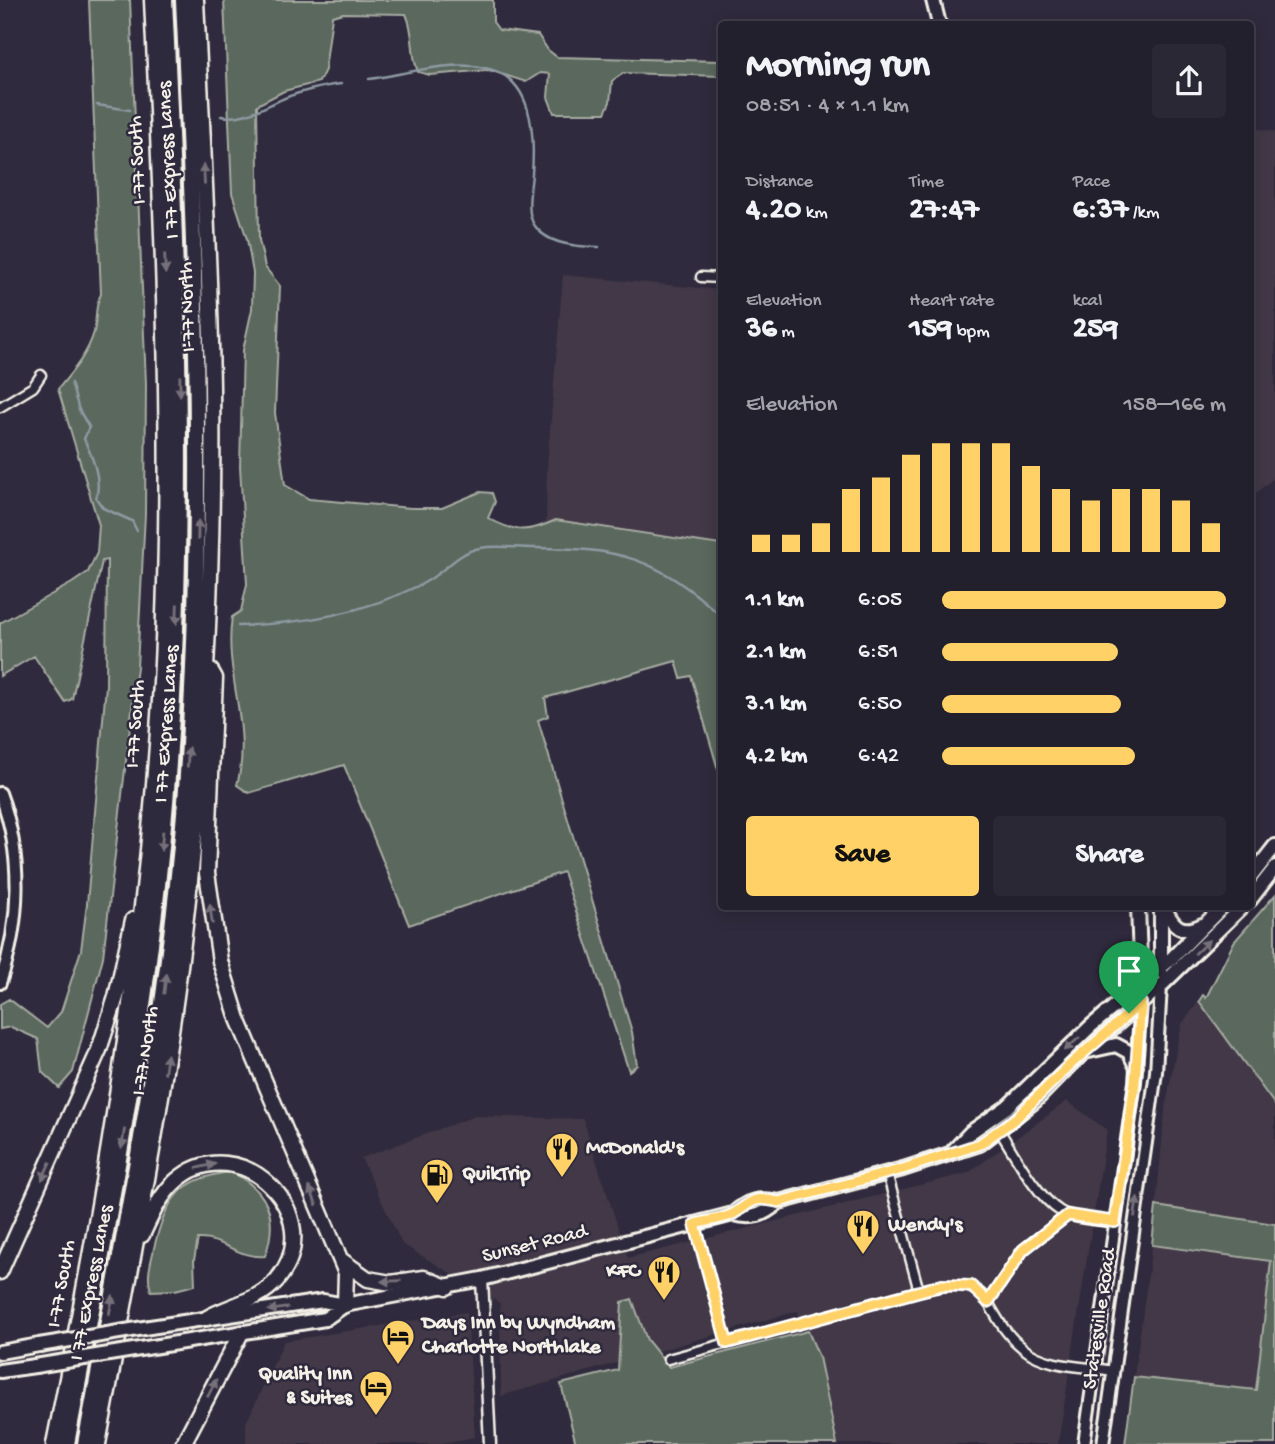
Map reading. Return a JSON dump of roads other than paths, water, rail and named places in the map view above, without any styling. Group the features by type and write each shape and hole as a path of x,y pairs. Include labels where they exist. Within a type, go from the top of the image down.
{"highway":[{"name":"I-77 South","path":"54,1444 118,1094 149,850 163,647 168,450 165,283 152,0"},
{"name":"I 77 Express Lanes","path":"67,1444 138,1046 157,896 170,749 178,584 181,389 165,0"},
{"name":"I 77 Express Lanes","path":"85,1444 156,1048 175,898 187,763 198,561 199,413 183,0"},
{"name":"I-77 North","path":"98,1444 134,1252 183,948 197,804 206,660 212,488 209,281 196,0"},
{"path":"206,660 215,678 207,873 220,961 238,1019 340,1259 348,1283 345,1305"},
{"path":"0,1272 78,1103 102,1041 116,998 149,850"},
{"path":"134,1252 166,1192 183,1175 197,1168 232,1164 253,1171 272,1184 285,1202 293,1225 292,1250 286,1266 263,1292 207,1318"},
{"path":"340,1259 368,1279 391,1283 424,1278 447,1287"},
{"path":"183,1444 241,1333"},
{"path":"44,1444 48,1427 61,1409"}],"main road":[{"path":"933,0 938,21"},
{"path":"0,793 12,835 17,885 13,935 0,983"},
{"path":"1254,873 1275,846"},
{"path":"1254,895 1275,868"},
{"name":"Statesville Road","path":"1084,1444 1136,1066 1141,1003 1138,910"},
{"name":"Statesville Road","path":"1103,1444 1156,1072 1163,910"},
{"path":"1165,910 1179,929 1194,929 1208,921"},
{"name":"Sunset Road","path":"953,1151 971,1132 1025,1090 1141,982 1161,968 1219,910"},
{"name":"Sunset Road","path":"0,1352 323,1301 345,1305 447,1287 733,1214 749,1218 757,1216 766,1213 779,1202 980,1144 1161,986 1239,910"},
{"path":"1082,1054 1098,1047 1116,1045 1129,1052 1136,1066"},
{"name":"Sunset Road","path":"0,1371 326,1319 345,1305"}],"street":[{"path":"701,277 718,278"},
{"path":"0,407 33,387 41,375"},
{"path":"999,1130 1043,1194 1059,1210 1068,1215 1115,1222"},
{"path":"887,1173 919,1291"},
{"path":"988,1302 1023,1250 1068,1215"},
{"path":"695,1224 727,1343"},
{"path":"482,1279 490,1444"},
{"path":"668,1359 919,1291 961,1284 981,1292 1024,1348 1051,1361 1113,1371"}],"waterway":[{"path":"369,79 456,66 485,68 501,73 513,83 528,109 533,141 529,208 532,221 541,232 555,241 599,247"},
{"path":"221,116 243,115 300,93 341,84"},
{"path":"97,105 130,110"},
{"path":"71,383 79,410 89,427 84,439 97,475 96,498 103,508 132,521 137,531"},
{"path":"238,626 309,619 355,610 430,580 472,550 493,547 590,550 635,560 676,580 718,613"}],"place":[{"name":"McDonald's","path":"562,1179"},
{"name":"QuikTrip","path":"437,1205"},
{"name":"Wendy's","path":"863,1256"},
{"name":"KFC","path":"664,1302"},
{"name":"Days Inn by Wyndham Charlotte Northlake","path":"398,1366"},
{"name":"Quality Inn & Suites","path":"376,1417"}]}
